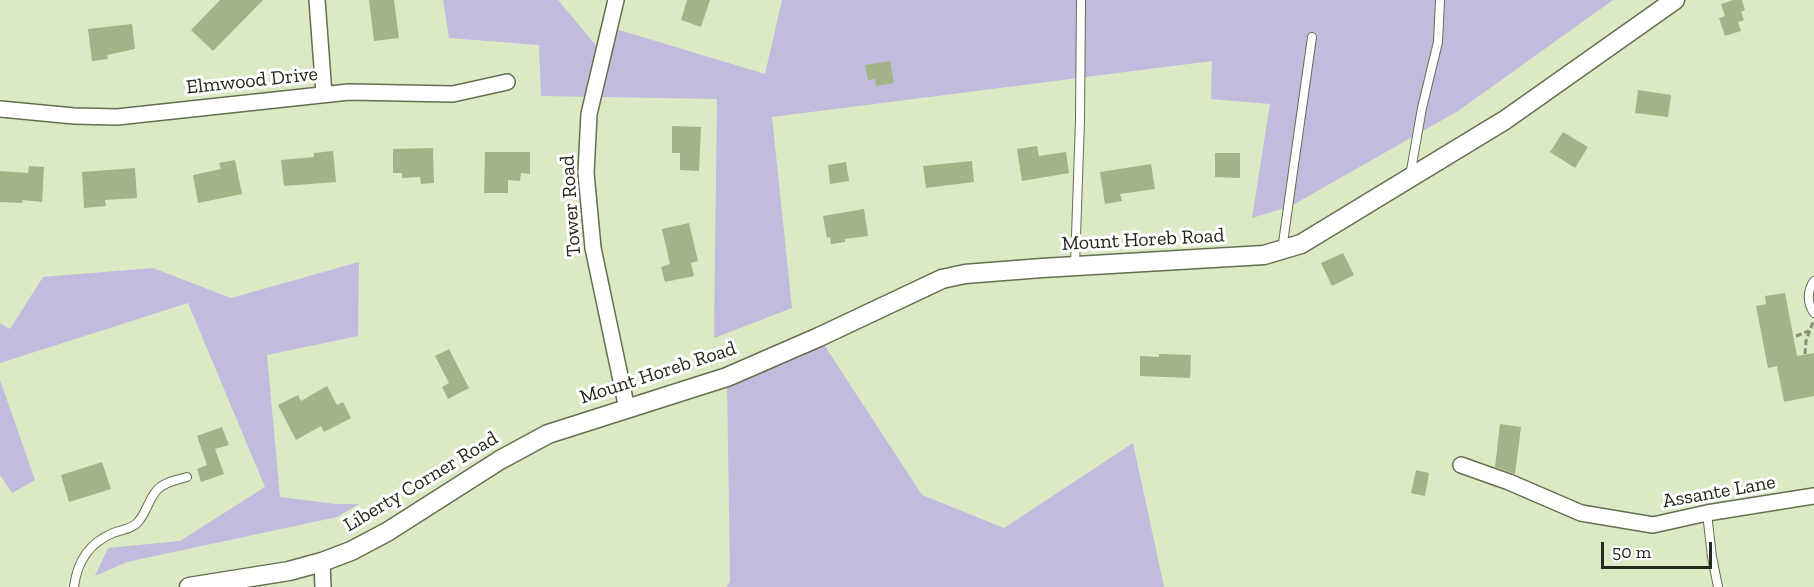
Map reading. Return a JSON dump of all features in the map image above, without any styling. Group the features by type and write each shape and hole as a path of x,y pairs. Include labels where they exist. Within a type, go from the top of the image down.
{"street":[{"path":"317,0 324,94"},
{"name":"Tower Road","path":"616,0 590,114 586,172 593,248 627,409"},
{"name":"Mount Horeb Road","path":"568,427 727,376 819,337 942,279 965,274 1264,255 1282,251 1300,244 1505,120 1675,0"},
{"name":"Elmwood Drive","path":"0,109 74,116 117,117 349,92 453,94 507,82"},
{"name":"Liberty Corner Road","path":"189,587 289,571 322,562 374,539 500,460 528,444 568,427"},
{"name":"Assante Lane","path":"1461,465 1509,482 1581,513 1653,525 1707,513 1814,496"},
{"path":"322,562 323,587"}],"lane":[{"path":"1075,266 1078,220 1081,0"},
{"path":"1410,178 1422,108 1438,42 1440,0"},
{"path":"1282,251 1312,37"},
{"path":"1814,280 1808,293 1814,313"},
{"path":"74,587 85,553 111,534 131,528 138,522 158,489 169,482 187,477"},
{"path":"1707,513 1718,587"}],"path":[{"path":"1805,354 1806,341 1814,321"},
{"path":"1796,336 1809,331"}],"shaded area":[{"path":"443,0 558,0 599,49 606,26 765,74 782,0 1613,0 1458,111 1291,206 1252,218 1270,104 1211,99 1212,61 772,117 792,308 714,338 717,99 541,96 539,45 449,38"},
{"path":"359,262 358,336 267,355 280,497 336,504 359,504 337,517 127,562 95,576 108,548 180,541 265,487 188,303 0,363 0,323 10,329 43,277 153,268 231,298"},
{"path":"819,337 922,495 1004,528 1133,443 1164,587 726,587 730,582 727,377"},
{"path":"0,380 35,480 12,493 0,475"}],"building":[{"path":"220,0 263,0 213,51 191,30"},
{"path":"369,0 394,0 399,38 374,41"},
{"path":"687,0 710,0 701,27 681,20"},
{"path":"1742,0 1745,10 1741,12 1744,20 1738,22 1741,31 1725,36 1719,18 1725,16 1721,4"},
{"path":"132,24 135,49 107,55 108,59 92,61 88,29"},
{"path":"890,61 894,83 876,86 875,79 868,80 865,65"},
{"path":"1638,90 1671,95 1668,117 1635,113"},
{"path":"672,126 701,127 699,171 680,170 680,153 672,153"},
{"path":"1563,132 1588,147 1575,168 1550,152"},
{"path":"1037,146 1039,156 1066,152 1069,173 1022,181 1017,149"},
{"path":"433,148 434,183 421,184 420,177 402,178 402,173 393,173 393,149"},
{"path":"333,151 336,182 284,186 281,160 314,157 314,153"},
{"path":"485,152 530,152 530,174 521,173 520,181 508,180 508,193 484,193"},
{"path":"1215,153 1240,153 1240,178 1215,177"},
{"path":"235,160 242,194 198,203 193,175 221,169 219,163"},
{"path":"972,161 974,182 926,188 923,166"},
{"path":"846,162 849,181 830,184 828,165"},
{"path":"1151,164 1155,189 1120,194 1122,201 1105,204 1100,172"},
{"path":"29,166 44,167 42,202 23,200 22,203 0,202 0,171 28,173"},
{"path":"135,168 137,198 105,200 106,206 84,208 82,172"},
{"path":"864,209 868,236 845,239 845,242 831,244 830,237 827,238 823,216"},
{"path":"689,223 698,261 691,263 694,276 665,282 661,267 670,264 662,229"},
{"path":"1343,253 1354,275 1332,286 1321,263"},
{"path":"1785,293 1797,356 1814,353 1814,396 1784,402 1777,366 1768,368 1756,306 1766,304 1765,296"},
{"path":"449,349 469,388 448,399 442,387 449,383 435,356"},
{"path":"1159,354 1191,355 1190,378 1140,376 1140,356 1159,357"},
{"path":"327,386 337,405 343,402 351,418 324,432 321,426 296,440 278,405 298,395 301,401"},
{"path":"1500,424 1521,427 1515,474 1495,467"},
{"path":"222,427 229,445 215,449 224,474 201,482 197,469 207,465 197,436"},
{"path":"102,462 111,489 69,502 61,475"},
{"path":"1416,470 1429,473 1425,496 1411,493"}]}
